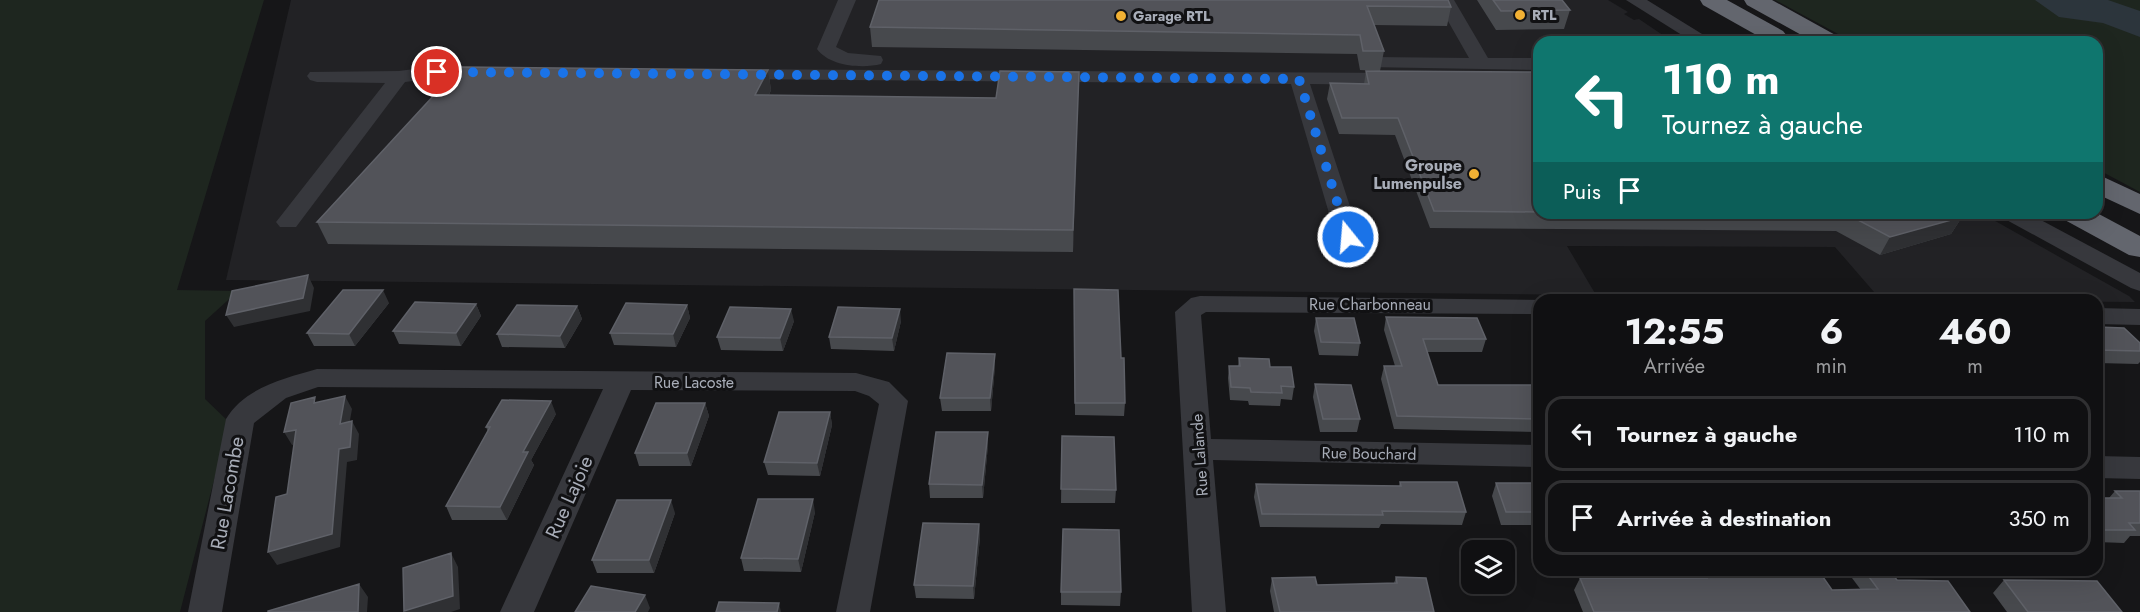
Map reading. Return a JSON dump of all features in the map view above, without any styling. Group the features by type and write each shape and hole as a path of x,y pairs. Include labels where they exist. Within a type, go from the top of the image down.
{"highway":[{"path":"1699,0 1757,36"},
{"path":"1711,0 1774,36"},
{"path":"1728,0 1792,36"},
{"path":"1755,0 1821,36"},
{"path":"2103,186 2140,205"},
{"path":"2103,205 2140,224"},
{"path":"2103,216 2140,235"},
{"path":"2085,219 2140,248"}],"street":[{"path":"847,0 826,49 835,56 852,60 1533,64"},
{"path":"1445,0 1482,64"},
{"path":"1635,0 1696,36"},
{"path":"317,76 399,77 437,72 509,73"},
{"path":"712,75 1533,80"},
{"path":"288,222 399,77"},
{"path":"1299,79 1348,237"},
{"path":"2022,219 2140,283"},
{"name":"Rue Charbonneau","path":"1200,304 1533,306"},
{"name":"Rue Lalande","path":"1200,304 1188,312 1209,612"},
{"path":"2103,316 2140,317"},
{"name":"Rue Lacoste","path":"276,391 317,378 856,382 879,388 894,401 853,612"},
{"name":"Rue Lajoie","path":"517,612 621,381"},
{"name":"Rue Lacombe","path":"205,612 240,419 276,391"},
{"name":"Rue Bouchard","path":"1199,450 1533,456"},
{"path":"2103,467 2140,468"}],"shaded area":[{"path":"0,0 264,0 177,290 238,291 205,321 205,399 229,422 180,612 0,612"},
{"path":"291,0 1608,0 1628,12 1624,14 1634,20 1639,19 1664,36 1533,36 1533,219 1992,219 2129,296 2135,302 2103,302 2103,294 1876,294 1835,247 1567,246 1595,294 226,280"},
{"path":"1775,0 2140,0 2140,192 2103,172 2103,36 1842,36"},
{"path":"2035,0 2108,0 2140,11 2140,37 2103,23 2059,17"}],"building":[{"name":"Garage RTL","path":"879,0 1448,0 1451,7 1367,6 1384,51 1363,51 1360,35 870,27"},
{"path":"1493,0 1562,0 1570,10 1501,11"},
{"path":"460,67 768,70 755,95 996,98 1000,71 1079,72 1073,230 317,222"},
{"name":"Groupe Lumenpulse","path":"1366,71 1533,72 1533,212 1434,211 1398,118 1342,118 1330,83 1369,84"},
{"path":"1856,219 1955,219 1890,237"},
{"path":"308,275 303,298 226,315 232,291"},
{"path":"1074,289 1118,290 1125,403 1075,403"},
{"path":"343,290 383,290 349,334 307,333"},
{"path":"415,302 476,304 456,333 393,331"},
{"path":"626,303 687,305 673,334 610,333"},
{"path":"517,305 577,306 560,336 497,334"},
{"path":"730,307 791,309 780,338 717,337"},
{"path":"838,307 900,309 892,338 829,337"},
{"path":"1386,317 1477,318 1486,339 1423,339 1438,385 1533,385 1533,419 1397,416 1384,366 1402,366"},
{"path":"1316,318 1354,318 1360,343 1321,342"},
{"path":"2103,327 2124,328 2140,343 2140,351 2103,350"},
{"path":"947,353 995,354 990,398 940,398"},
{"path":"1239,358 1269,359 1270,367 1291,367 1294,387 1281,386 1282,393 1251,392 1250,388 1231,387 1229,366 1240,366"},
{"path":"1315,384 1351,385 1360,419 1323,419"},
{"path":"345,396 340,424 352,421 350,447 339,449 332,534 268,552 276,497 287,494 296,430 284,432 291,403 315,397 314,403"},
{"path":"502,400 551,401 523,452 528,452 500,507 446,506 490,427 486,427"},
{"path":"656,403 705,403 687,453 635,453"},
{"path":"779,412 830,412 817,463 764,462"},
{"path":"936,432 988,432 982,485 929,484"},
{"path":"1062,436 1114,437 1116,490 1061,489"},
{"path":"1400,482 1457,482 1466,512 1382,511 1383,515 1262,514 1256,484 1401,486"},
{"path":"1496,483 1533,483 1533,512 1506,512"},
{"path":"2115,491 2140,491 2140,523 2129,523 2135,530 2103,530 2103,498 2122,498"},
{"path":"758,499 813,499 798,559 741,558"},
{"path":"617,500 671,500 649,560 592,560"},
{"path":"923,523 979,524 973,586 914,585"},
{"path":"1063,529 1119,530 1121,592 1061,592"},
{"path":"451,553 453,596 404,611 403,568"},
{"path":"1706,576 1823,577 1832,590 1878,589 1868,576 1894,576 1897,580 1948,581 1970,612 1594,612 1580,578 1707,578"},
{"path":"1315,577 1317,585 1397,583 1396,577 1426,578 1434,612 1280,612 1272,578"},
{"path":"2004,580 2097,581 2122,612 2028,612"},
{"path":"359,584 358,612 268,612 268,611"},
{"path":"591,586 645,595 635,612 575,612"},
{"path":"719,602 779,603 777,612 716,612"}],"place":[{"name":"RTL","path":"1520,15"},
{"name":"Garage RTL","path":"1121,16"},
{"name":"Groupe Lumenpulse","path":"1474,174"}],"route":[{"path":"437,72 1299,79 1348,237"}]}
